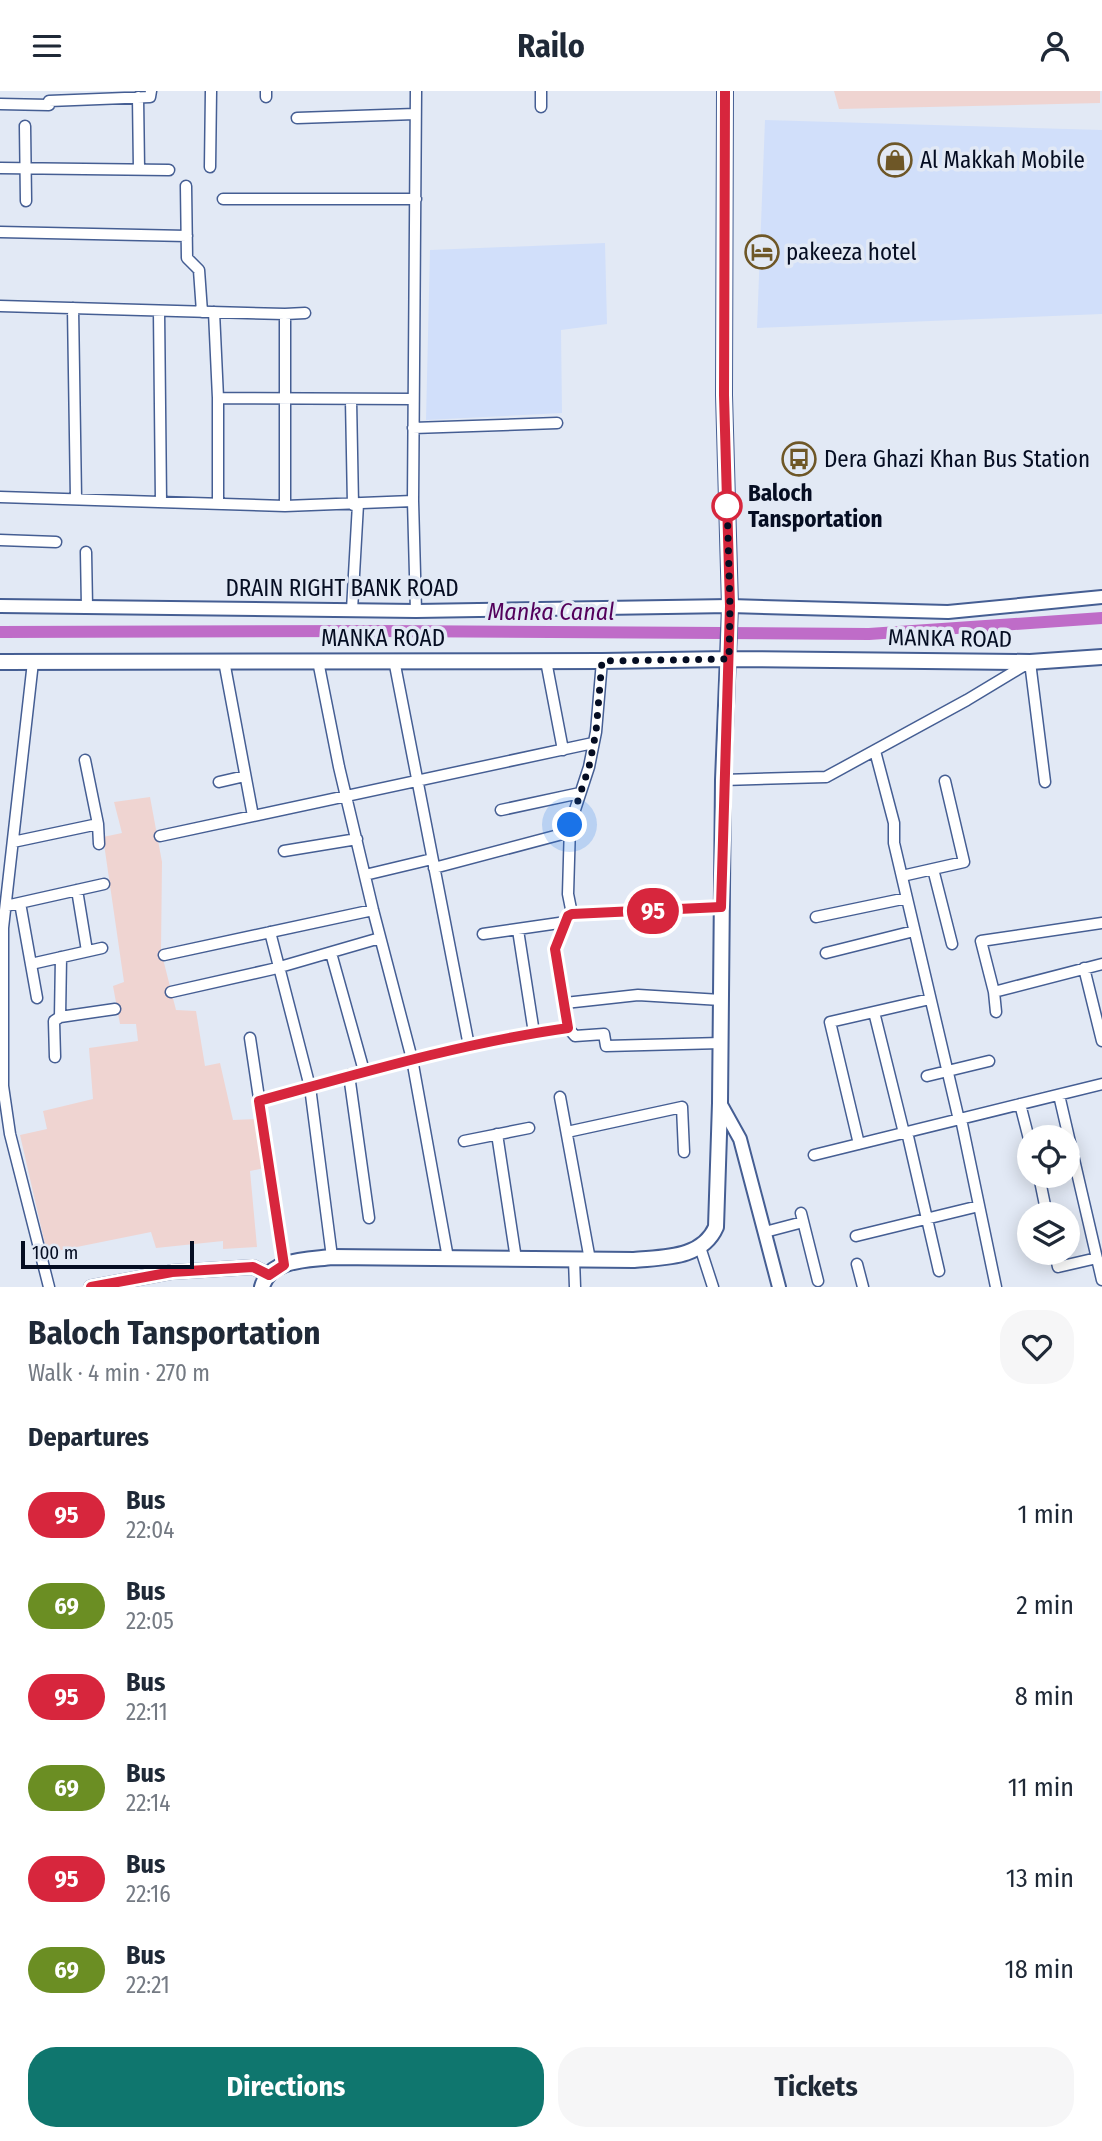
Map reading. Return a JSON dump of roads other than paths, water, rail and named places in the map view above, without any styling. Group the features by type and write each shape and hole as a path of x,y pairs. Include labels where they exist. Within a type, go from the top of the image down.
{"main road":[{"path":"265,1281 284,1265 332,1257 590,1260 656,1258 686,1253 700,1247 716,1227 721,1043 723,780 730,606 724,395 725,91"},
{"name":"MANKA ROAD","path":"0,662 729,659 1030,662 1102,657"}],"street":[{"path":"0,104 49,105 49,101 63,96 150,97 150,91"},
{"path":"210,167 211,91"},
{"path":"416,91 413,399 416,611"},
{"path":"541,91 541,107"},
{"path":"138,97 139,169"},
{"path":"297,118 415,114"},
{"path":"25,126 26,201"},
{"path":"0,168 169,170"},
{"path":"186,186 187,258 199,270 202,312"},
{"path":"223,199 416,199"},
{"path":"0,232 187,236"},
{"path":"0,306 306,313"},
{"path":"73,308 76,499"},
{"path":"159,311 161,502"},
{"path":"214,312 218,398 218,503"},
{"path":"285,314 285,506"},
{"path":"218,398 413,399"},
{"path":"351,400 355,504 352,610"},
{"path":"413,428 557,423"},
{"path":"0,497 285,506 413,501"},
{"path":"0,540 56,542"},
{"path":"86,552 87,607"},
{"name":"DRAIN RIGHT BANK ROAD","path":"0,606 416,611 730,606 948,612 1102,597"},
{"path":"394,660 469,1046"},
{"path":"33,661 2,928 2,1068 10,1134 49,1287"},
{"path":"224,661 253,817"},
{"path":"318,661 373,910 412,1059 448,1258"},
{"path":"546,661 562,750"},
{"path":"602,661 589,767 574,808 570,832 569,918 555,949 568,1028 575,1036 604,1034 606,1046 721,1043"},
{"path":"723,780 826,777 967,700 1030,662 1045,782"},
{"path":"160,836 593,743"},
{"path":"875,751 894,823 894,843 960,1119 996,1287"},
{"path":"85,761 98,824 99,843"},
{"path":"219,782 245,776"},
{"path":"902,876 964,862 945,781"},
{"path":"501,810 580,793"},
{"path":"13,842 98,824"},
{"path":"365,874 433,863 570,832"},
{"path":"284,851 357,839"},
{"path":"933,869 952,944"},
{"path":"6,906 104,884"},
{"path":"76,890 87,951"},
{"path":"816,917 907,898"},
{"path":"20,903 37,998"},
{"path":"483,934 518,930 569,918 721,907"},
{"path":"164,955 373,910"},
{"path":"996,1012 994,992 981,941 1102,923"},
{"path":"518,930 534,1033"},
{"path":"826,953 914,931"},
{"path":"270,932 310,1087 332,1257"},
{"path":"171,992 281,967 380,939"},
{"path":"31,964 102,948"},
{"path":"331,953 364,1071"},
{"path":"60,1017 61,957"},
{"path":"994,992 1102,964"},
{"path":"1084,968 1102,1041"},
{"path":"565,1003 638,995 721,1000"},
{"path":"859,1144 830,1023 930,999"},
{"path":"55,1058 54,1021 60,1017 115,1009"},
{"path":"874,1012 939,1271"},
{"path":"259,1101 412,1059 568,1028"},
{"path":"250,1038 284,1265"},
{"path":"927,1076 989,1061"},
{"path":"349,1075 369,1218"},
{"path":"814,1155 1102,1084"},
{"path":"1059,1095 1102,1280"},
{"path":"560,1097 590,1260"},
{"path":"720,1103 740,1139 779,1287"},
{"path":"1020,1104 1025,1125"},
{"path":"567,1132 682,1107 684,1152"},
{"path":"464,1141 529,1128"},
{"path":"498,1134 516,1259"},
{"path":"856,1236 979,1206"},
{"path":"765,1232 802,1218 818,1280"},
{"path":"700,1247 713,1287"},
{"path":"1080,1262 1097,1258"},
{"path":"574,1259 575,1287"},
{"path":"857,1264 863,1287"},
{"path":"91,1287 172,1272 253,1267 265,1281"}],"waterway":[{"name":"Manka Canal","path":"0,632 869,634 1102,618"}],"place":[{"name":"Al Makkah Mobile","path":"895,160"},
{"name":"pakeeza hotel","path":"762,252"},
{"name":"Dera Ghazi Khan Bus Station","path":"799,459"},
{"name":"Baloch Tansportation","path":"727,506"}]}
